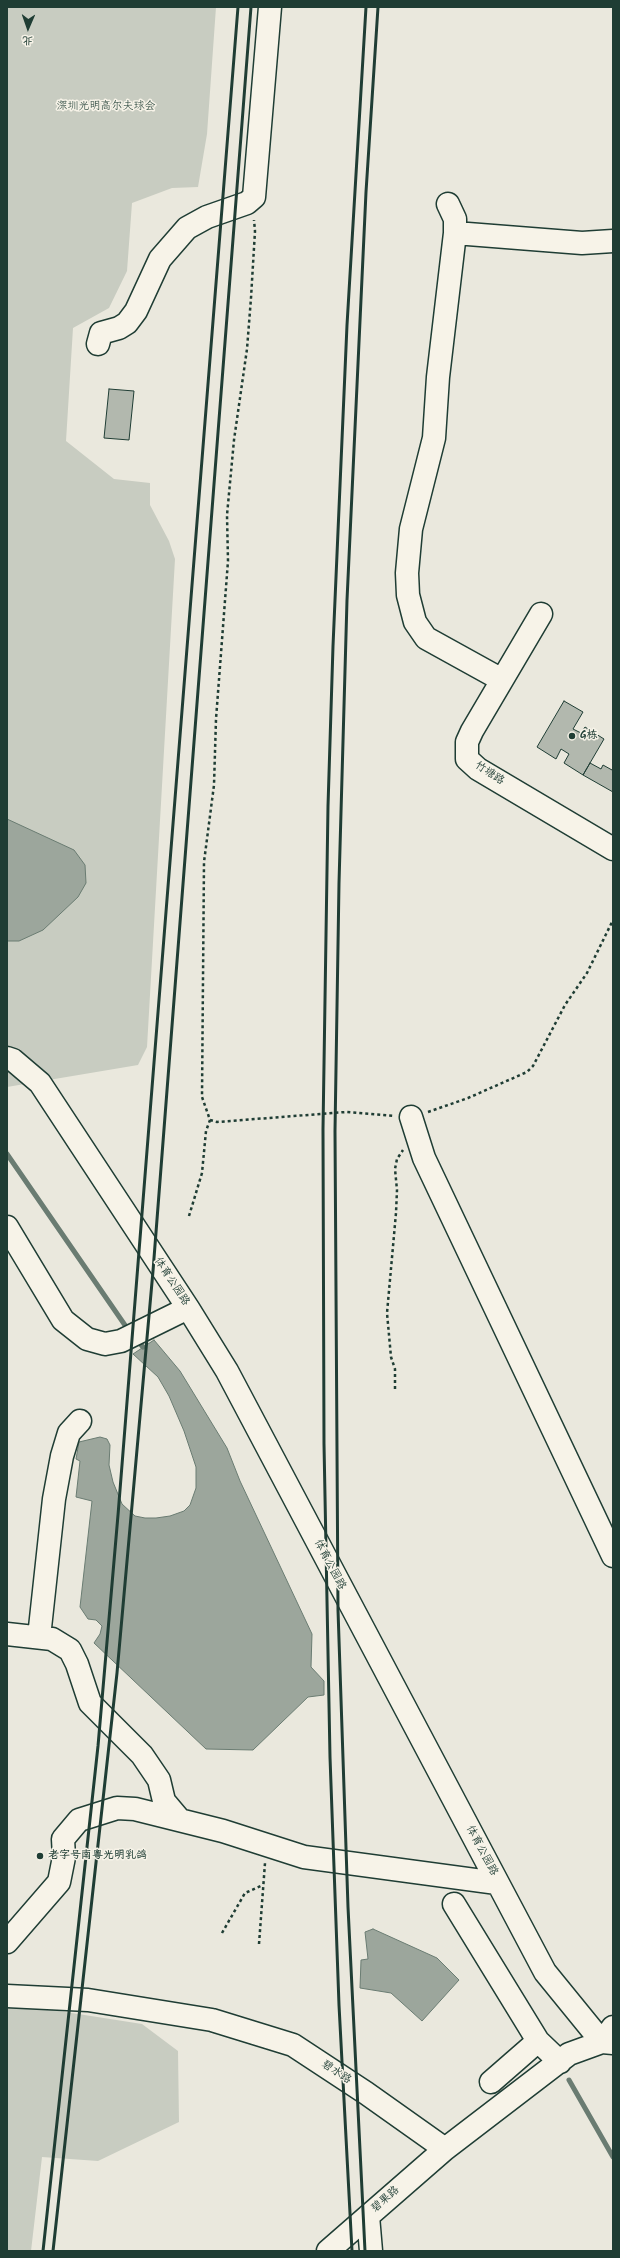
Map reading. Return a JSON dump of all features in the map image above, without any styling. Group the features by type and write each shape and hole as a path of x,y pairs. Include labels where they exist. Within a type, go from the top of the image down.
{"street":[{"path":"98,344 101,333 127,323 136,311 160,259 187,228 207,217 250,202 256,191 270,7"},
{"path":"448,204 455,219 455,233 438,377 434,438 411,529 407,573 408,595 415,622 426,638 502,680"},
{"path":"455,233 582,243 613,241"},
{"name":"竹塘路","path":"541,614 466,742 467,759 478,769 613,849"},
{"name":"体育公园路","path":"7,1058 13,1060 40,1083 188,1308 238,1392 545,1972 609,2037"},
{"path":"411,1117 417,1142 613,1556"},
{"path":"7,1227 63,1320 87,1339 105,1344 122,1342 188,1308"},
{"path":"40,1637 55,1492 62,1456 69,1433 80,1421"},
{"path":"7,1634 52,1639 70,1650 77,1664 90,1703 142,1755 159,1780 164,1801 180,1820"},
{"path":"7,1942 59,1882 64,1857 63,1839 79,1820 118,1808 135,1809 180,1820 304,1857 497,1883"},
{"path":"454,1904 538,2041 560,2062"},
{"name":"碧水路","path":"7,1996 88,2000 212,2020 293,2045 366,2093 445,2149"},
{"path":"445,2149 569,2054 609,2037"},
{"path":"491,2082 538,2041"},
{"name":"碧果路","path":"328,2251 445,2149"},
{"path":"368,2216 371,2251"}],"path":[{"path":"189,1216 202,1174 206,1131 210,1120 202,1097 203,884 214,785 216,719 228,561 227,515 234,440 248,348 252,298 255,231 250,202"},
{"path":"210,1120 217,1122 346,1112 411,1117 468,1098 530,1069 565,1005 587,973 613,920"},
{"path":"395,1389 395,1369 388,1332 387,1313 396,1205 395,1169 401,1151 417,1142"},
{"path":"259,1944 266,1845"},
{"path":"222,1933 245,1893 263,1885"}],"green space":[{"name":"深圳光明高尔夫球会","path":"7,7 216,7 207,134 198,187 172,188 132,203 127,271 109,308 73,328 66,441 114,479 150,483 150,505 169,541 175,559 147,1047 138,1065 7,1087"},
{"path":"7,2007 40,2008 142,2024 178,2051 179,2122 98,2161 42,2157 31,2251 7,2251"}],"shaded area":[{"path":"7,819 74,850 85,865 86,883 78,897 43,930 19,941 7,941"},
{"path":"154,1340 180,1371 227,1448 240,1481 312,1634 311,1667 324,1681 324,1695 308,1697 253,1750 206,1749 94,1643 100,1634 102,1626 96,1620 88,1619 80,1607 92,1501 76,1497 80,1461 76,1459 79,1442 100,1437 107,1439 110,1445 109,1465 113,1482 122,1504 135,1516 156,1518 170,1516 184,1511 190,1505 196,1488 196,1467 184,1431 169,1396 158,1377 133,1354"},
{"path":"373,1929 437,1958 459,1980 422,2021 391,1993 360,1988 361,1960 368,1959 365,1932"}],"building":[{"path":"109,389 134,391 129,440 104,438"},
{"name":"G栋","path":"564,701 583,712 573,729 581,733 585,727 604,739 583,775 564,763 569,754 561,749 556,759 537,747"},
{"path":"590,763 601,769 603,765 612,770 613,768 613,792 583,775"}],"waterway":[{"path":"7,1154 129,1331"},
{"path":"136,1339 143,1347"},
{"path":"569,2080 613,2157"}],"railway":[{"path":"43,2251 98,1746 118,1515 238,7"},
{"path":"53,2251 117,1673 153,1271 251,7"},
{"path":"352,2251 339,2005 330,1757 324,1444 323,1129 328,806 333,646 347,325 366,7"},
{"path":"365,2251 348,1907 338,1610 335,1131 339,883 347,600 366,192 378,7"}],"place":[{"name":"G栋","path":"572,736"},
{"name":"老字号南粤光明乳鸽","path":"40,1856"}]}
